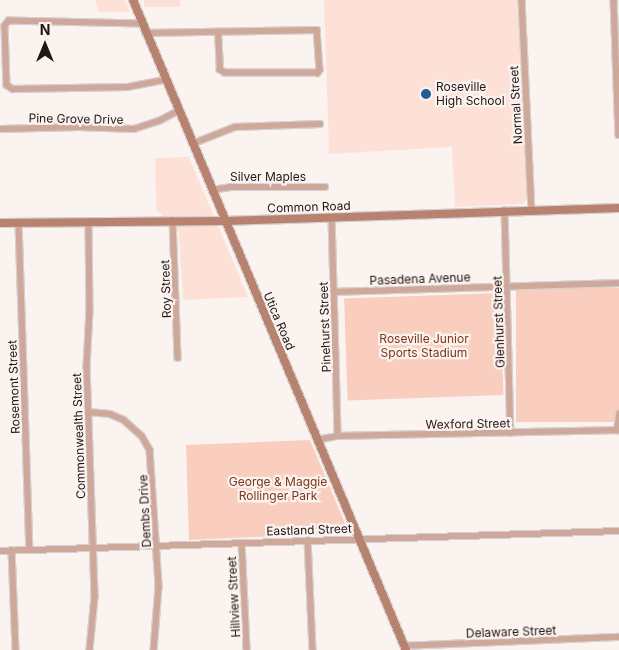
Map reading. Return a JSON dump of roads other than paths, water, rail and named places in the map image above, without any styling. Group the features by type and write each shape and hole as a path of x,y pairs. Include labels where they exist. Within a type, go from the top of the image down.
{"main road":[{"name":"Utica Road","path":"132,0 405,648"},
{"name":"Common Road","path":"0,223 225,221 532,209 619,208"}],"street":[{"name":"Normal Street","path":"522,0 532,209"},
{"path":"614,0 619,135"},
{"path":"141,24 8,22 5,26 7,85 14,89 138,87 165,80"},
{"path":"145,33 317,30 320,70 318,73 225,73 220,70 218,32"},
{"name":"Pine Grove Drive","path":"0,129 79,127 134,130 156,122 178,110"},
{"path":"192,144 235,127 320,124"},
{"name":"Silver Maples","path":"212,190 230,187 325,187"},
{"name":"Glenhurst Street","path":"505,210 511,433"},
{"name":"Pinehurst Street","path":"332,217 338,436"},
{"name":"Roy Street","path":"173,220 178,358"},
{"name":"Commonwealth Street","path":"90,221 88,412 95,615 90,650"},
{"name":"Rosemont Street","path":"19,222 30,550"},
{"name":"Pasadena Avenue","path":"334,292 619,283"},
{"name":"Dembs Drive","path":"88,412 102,412 118,416 134,427 148,444 152,463 159,600 154,650"},
{"path":"618,431 619,414"},
{"name":"Wexford Street","path":"317,440 338,436 618,431"},
{"name":"Eastland Street","path":"0,551 619,531"},
{"path":"308,540 312,650"},
{"name":"Hillview Street","path":"242,543 247,650"},
{"path":"12,550 16,650"},
{"name":"Delaware Street","path":"405,648 619,637"}],"place":[{"name":"Roseville High School","path":"426,94"}],"park label":[{"name":"Roseville Junior Sports Stadium","path":"424,346"},
{"name":"George & Maggie Rollinger Park","path":"278,489"}]}
